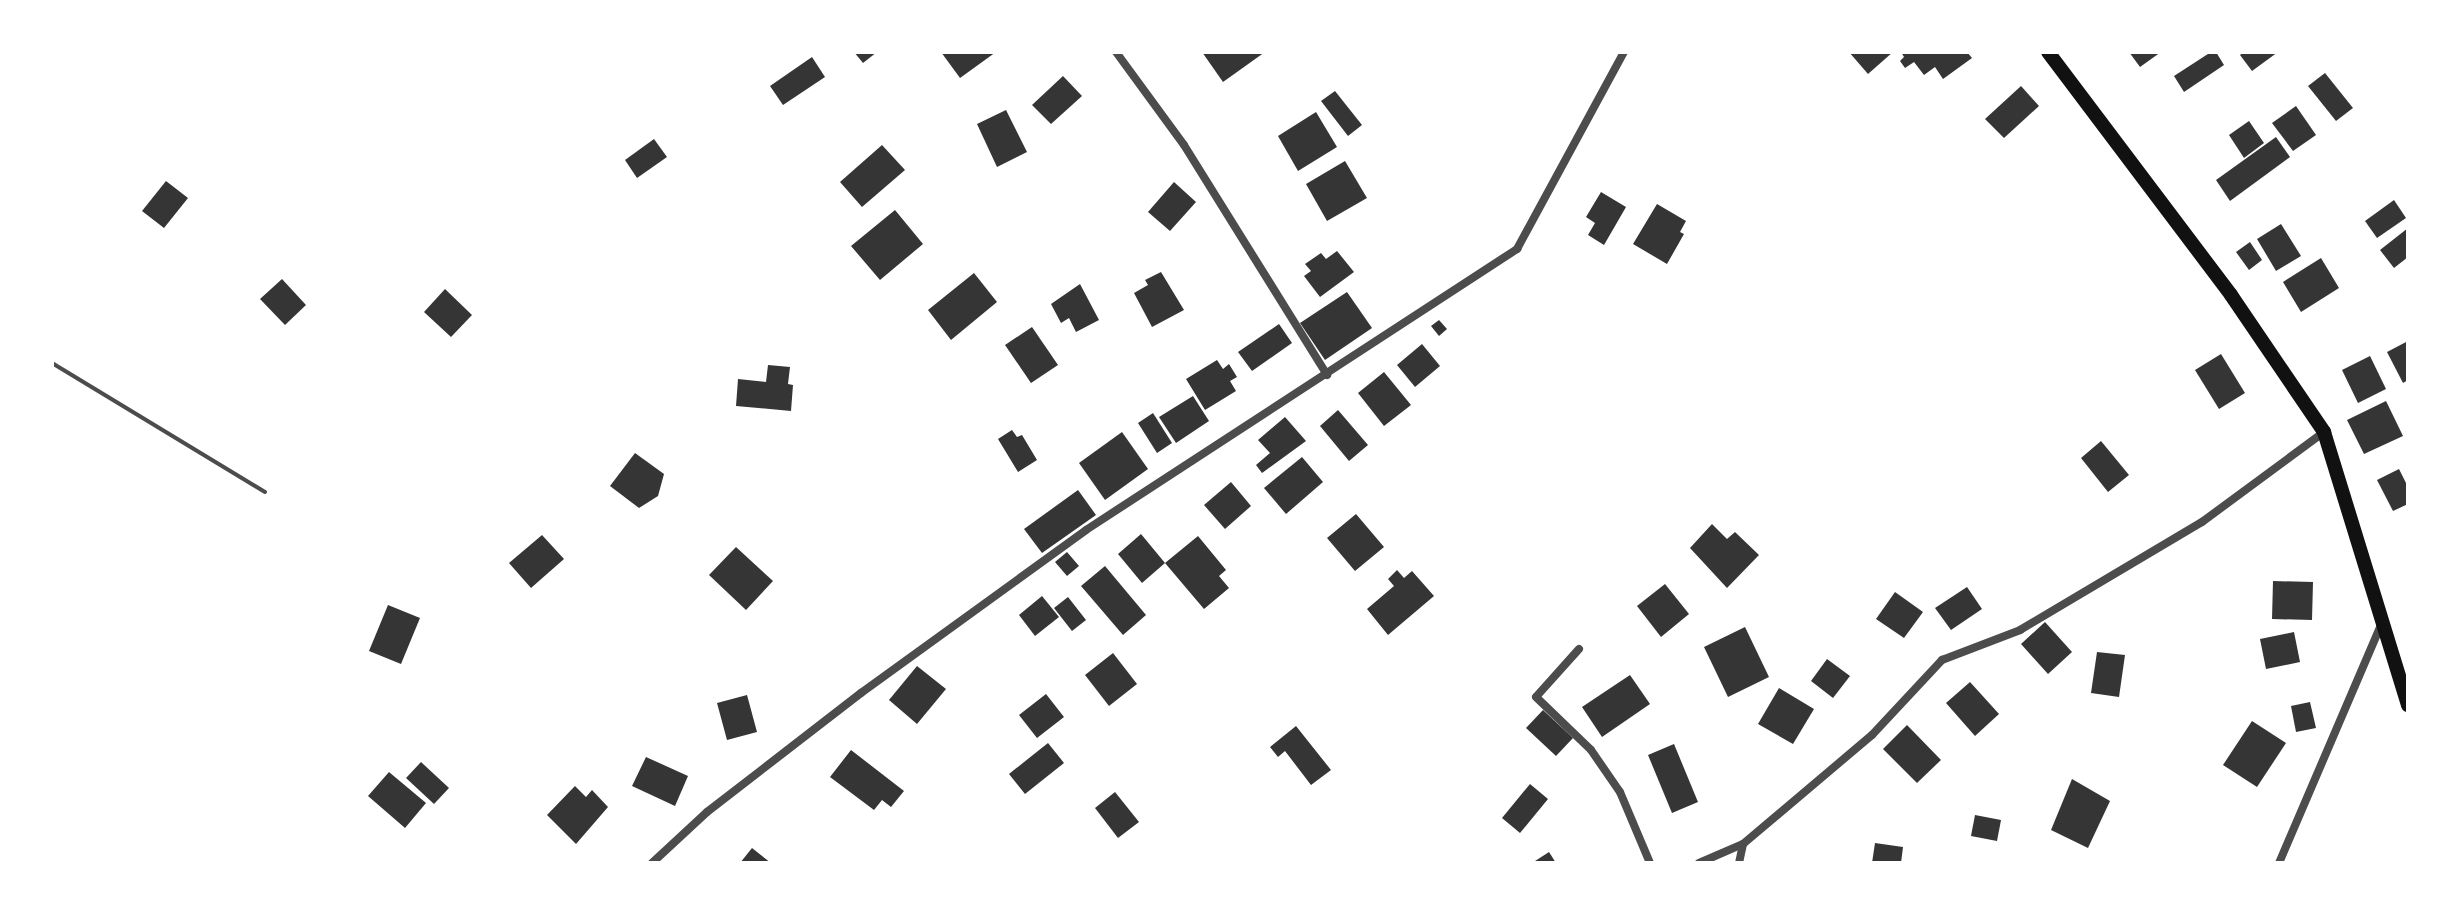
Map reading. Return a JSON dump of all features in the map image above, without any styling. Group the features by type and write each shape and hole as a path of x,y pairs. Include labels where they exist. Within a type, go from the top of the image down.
{"highway":[{"path":"2048,52 2231,295 2324,432 2408,705"}],"street":[{"path":"1116,52 1184,145 1327,375"},
{"path":"652,863 707,812 861,693 1048,557 1517,249 1624,52"},
{"path":"1699,863 1743,844 1872,735 1942,660 2020,630 2189,529 2324,432"},
{"path":"2279,863 2384,619"},
{"path":"1579,649 1536,697 1591,750 1620,792 1650,863"},
{"path":"1739,863 1743,844"}],"lane":[{"path":"52,363 265,492"}],"building":[{"path":"854,52 877,52 863,63"},
{"path":"941,52 996,52 960,78"},
{"path":"1202,52 1265,52 1223,82"},
{"path":"1849,52 1893,52 1868,74"},
{"path":"1901,52 1967,52 1972,58 1943,79 1935,67 1924,75 1914,62 1905,68 1900,61 1904,57"},
{"path":"2129,52 2161,52 2140,67"},
{"path":"2211,52 2216,52 2224,65 2184,92 2174,76"},
{"path":"2244,52 2278,52 2252,71 2240,55"},
{"path":"812,57 825,77 783,105 770,86"},
{"path":"2325,73 2353,108 2336,121 2308,86"},
{"path":"1063,76 1082,96 1051,124 1032,105"},
{"path":"2021,86 2039,106 2004,138 1985,119"},
{"path":"1335,91 1362,125 1348,136 1321,101"},
{"path":"2296,106 2316,135 2293,151 2272,123"},
{"path":"1006,110 1027,152 997,167 977,124"},
{"path":"1316,112 1337,147 1298,171 1278,136"},
{"path":"2249,121 2264,143 2244,158 2229,135"},
{"path":"2276,137 2290,157 2230,201 2216,180"},
{"path":"654,139 667,157 637,178 625,160"},
{"path":"882,145 905,170 862,207 840,182"},
{"path":"1345,161 1367,198 1327,221 1306,184"},
{"path":"166,181 188,198 164,228 142,211"},
{"path":"1174,182 1196,202 1170,231 1148,212"},
{"path":"1601,192 1626,207 1604,245 1588,235 1595,223 1586,217"},
{"path":"2394,200 2406,218 2377,238 2365,221"},
{"path":"1657,204 1686,221 1680,232 1684,234 1667,264 1633,244"},
{"path":"895,210 923,244 880,280 851,246"},
{"path":"2281,224 2301,256 2276,271 2257,239"},
{"path":"2408,228 2408,257 2394,268 2380,250"},
{"path":"2250,242 2262,260 2249,270 2236,252"},
{"path":"1337,251 1354,272 1320,297 1304,276 1311,271 1305,264 1321,253 1326,259"},
{"path":"2321,258 2339,288 2301,312 2283,282"},
{"path":"1161,272 1184,310 1152,327 1134,293 1148,285 1145,280"},
{"path":"974,273 997,302 951,340 928,310"},
{"path":"282,279 306,305 285,325 260,299"},
{"path":"1080,284 1099,320 1076,332 1069,318 1061,323 1051,304"},
{"path":"445,289 472,315 451,337 424,312"},
{"path":"1347,292 1372,328 1325,360 1300,323"},
{"path":"1439,320 1447,329 1439,336 1431,326"},
{"path":"1279,324 1292,343 1252,371 1238,352"},
{"path":"1032,327 1058,365 1031,383 1005,345"},
{"path":"2408,341 2408,380 2403,383 2387,352"},
{"path":"1422,344 1440,366 1415,387 1397,365"},
{"path":"2221,354 2245,393 2219,409 2195,370"},
{"path":"2370,356 2386,389 2358,403 2342,370"},
{"path":"1217,360 1223,369 1229,364 1237,377 1230,381 1236,391 1205,410 1186,379"},
{"path":"768,365 790,367 788,384 793,385 791,411 736,406 738,379 766,382"},
{"path":"1384,372 1411,405 1384,426 1358,393"},
{"path":"1193,396 1209,421 1176,443 1159,417"},
{"path":"2386,401 2403,436 2364,454 2347,420"},
{"path":"1338,410 1368,445 1349,461 1320,426"},
{"path":"1153,413 1172,443 1157,453 1138,423"},
{"path":"1285,417 1306,441 1262,473 1256,465 1270,453 1258,440"},
{"path":"1012,430 1017,437 1022,435 1037,460 1018,472 998,439"},
{"path":"1122,432 1148,469 1105,500 1079,463"},
{"path":"2101,441 2129,475 2108,492 2081,458"},
{"path":"635,453 664,474 658,496 639,508 610,486"},
{"path":"1302,457 1323,482 1286,514 1264,488"},
{"path":"2399,469 2408,487 2408,504 2393,511 2377,480"},
{"path":"1231,482 1251,506 1225,529 1204,505"},
{"path":"1078,490 1096,515 1042,553 1024,529"},
{"path":"1356,514 1384,547 1355,571 1327,538"},
{"path":"1712,524 1727,539 1735,532 1759,555 1727,588 1690,548"},
{"path":"1141,534 1165,563 1142,583 1118,554"},
{"path":"542,535 564,559 531,588 509,563"},
{"path":"1198,536 1226,570 1219,576 1229,588 1204,609 1165,563"},
{"path":"736,547 773,581 746,610 709,575"},
{"path":"1067,552 1079,566 1067,576 1055,562"},
{"path":"1105,566 1146,615 1123,635 1081,586"},
{"path":"1397,570 1404,578 1412,571 1434,596 1388,635 1367,609 1394,586 1388,579"},
{"path":"2273,581 2313,582 2312,620 2272,619"},
{"path":"1665,584 1689,614 1661,637 1637,606"},
{"path":"1967,587 1982,609 1951,630 1935,608"},
{"path":"1895,592 1923,612 1904,638 1876,619"},
{"path":"1042,596 1059,617 1035,636 1019,615"},
{"path":"1068,597 1086,620 1072,631 1054,608"},
{"path":"388,605 420,618 401,664 369,651"},
{"path":"2045,622 2072,652 2048,674 2021,644"},
{"path":"1745,627 1769,677 1728,697 1704,647"},
{"path":"2294,632 2300,662 2266,669 2260,639"},
{"path":"2097,652 2125,655 2119,697 2091,693"},
{"path":"1113,653 1137,684 1109,706 1085,675"},
{"path":"1827,659 1850,676 1833,698 1811,681"},
{"path":"917,666 946,689 917,724 889,700"},
{"path":"1630,675 1650,704 1602,737 1582,707"},
{"path":"1970,682 1999,714 1975,736 1946,703"},
{"path":"1779,688 1814,709 1793,744 1758,724"},
{"path":"1046,694 1064,717 1037,738 1019,715"},
{"path":"747,695 757,732 727,740 717,703"},
{"path":"2310,702 2316,728 2296,732 2291,706"},
{"path":"1543,710 1573,738 1556,756 1526,728"},
{"path":"2252,721 2286,743 2257,787 2223,765"},
{"path":"1907,725 1941,760 1917,783 1883,749"},
{"path":"1296,726 1331,770 1311,785 1285,751 1278,757 1270,747"},
{"path":"1048,743 1064,763 1025,794 1009,774"},
{"path":"1674,744 1698,802 1672,813 1648,755"},
{"path":"851,750 904,791 891,807 882,800 874,810 830,777"},
{"path":"646,757 688,776 675,806 632,786"},
{"path":"421,762 449,788 434,804 406,778"},
{"path":"389,772 426,803 405,828 368,796"},
{"path":"2072,779 2110,801 2088,848 2051,830"},
{"path":"1530,784 1548,799 1520,833 1502,818"},
{"path":"575,786 586,797 592,790 608,807 576,844 547,815"},
{"path":"1115,792 1139,822 1118,838 1095,808"},
{"path":"1975,815 2001,820 1997,841 1971,836"},
{"path":"1875,843 1903,847 1901,863 1872,863"},
{"path":"752,848 771,863 740,863"},
{"path":"1549,852 1556,863 1532,863"}]}
